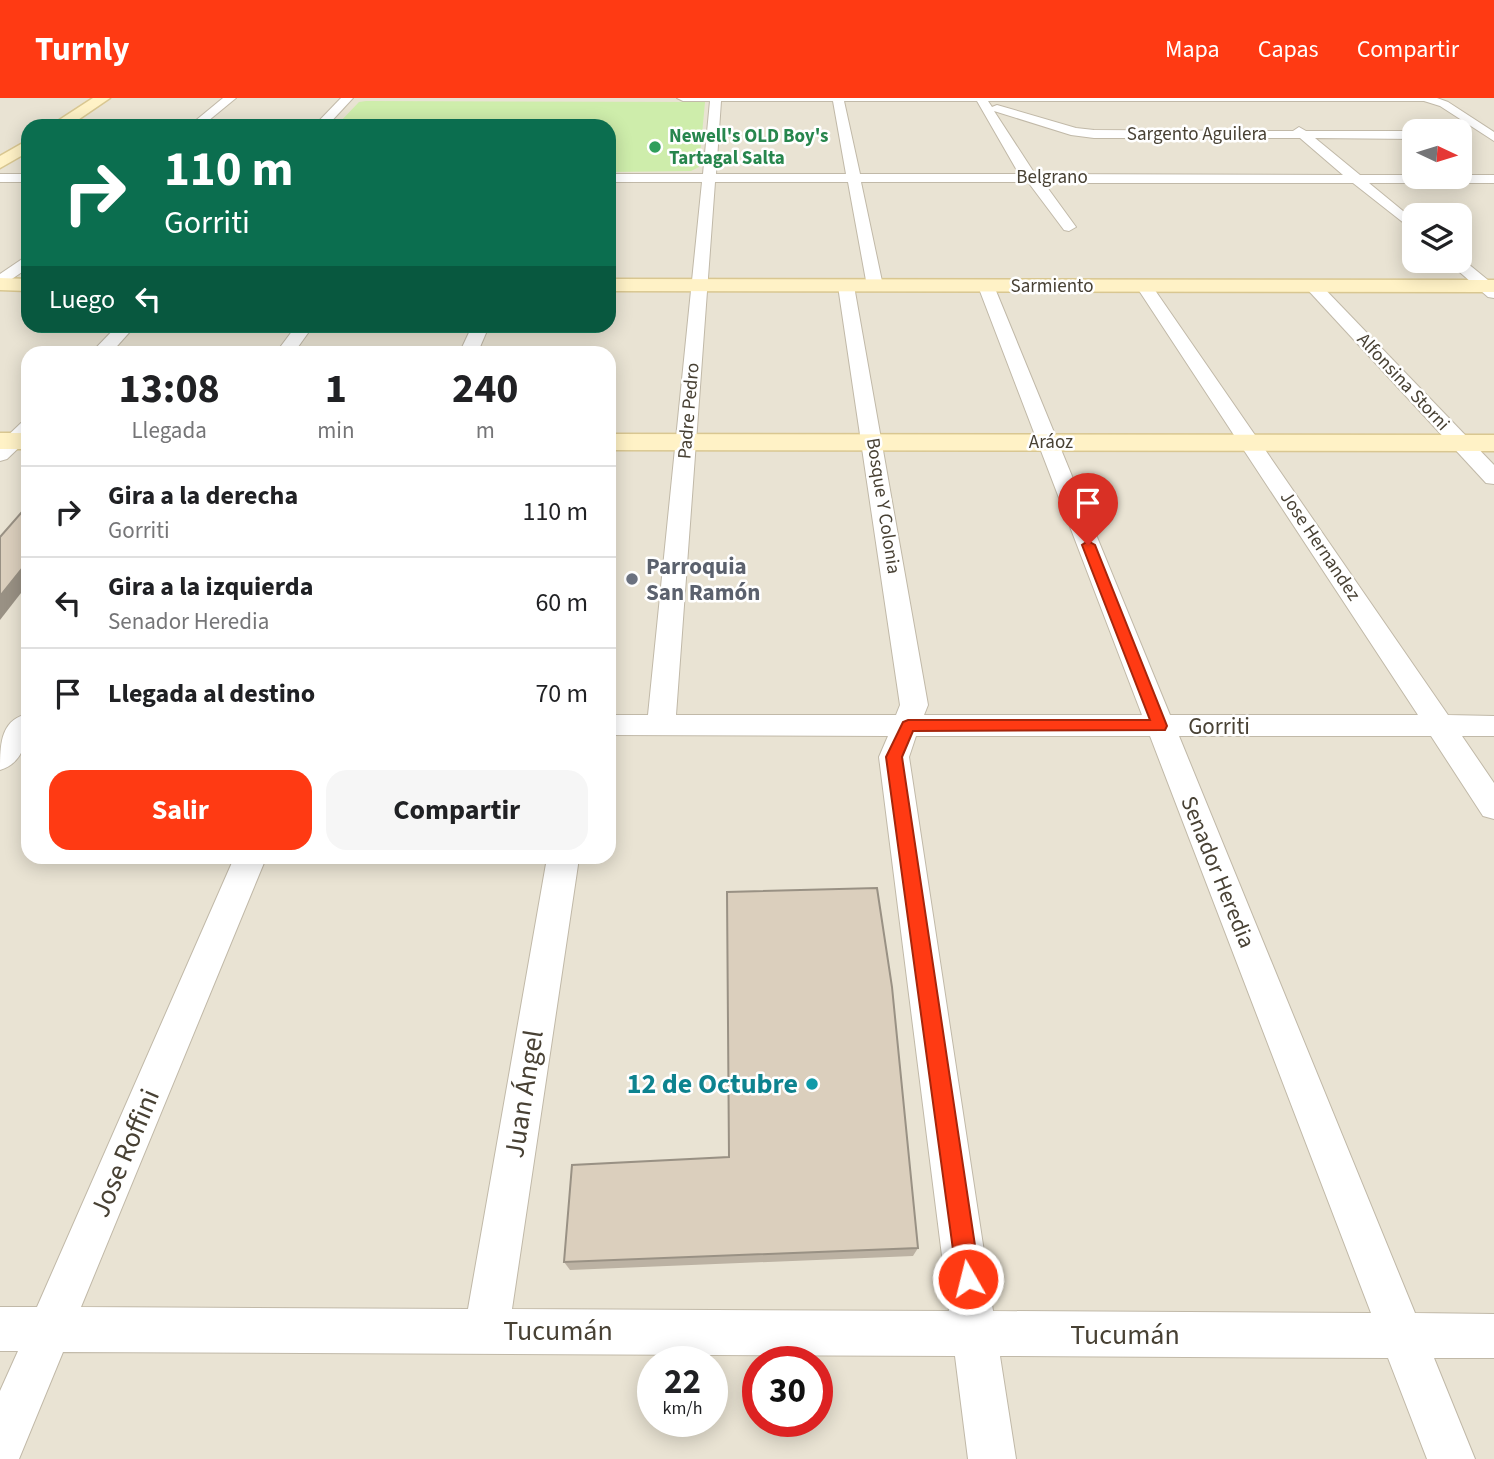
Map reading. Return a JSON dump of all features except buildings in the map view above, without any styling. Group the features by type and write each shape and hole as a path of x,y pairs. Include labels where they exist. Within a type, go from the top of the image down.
{"street":[{"path":"69,119 103,98"},
{"path":"204,119 230,98"},
{"path":"327,119 347,98"},
{"path":"683,98 982,101 1425,98 1444,104 1476,108"},
{"name":"Padre Pedro","path":"662,725 716,98"},
{"path":"838,98 875,286"},
{"path":"1258,98 1402,217"},
{"path":"982,101 1019,166 1040,186 1069,227"},
{"name":"Sargento Aguilera","path":"982,101 1075,132 1402,135"},
{"path":"1444,104 1493,136"},
{"path":"1055,138 1075,132"},
{"path":"1472,135 1493,136"},
{"path":"0,163 21,150"},
{"path":"1019,166 1041,164"},
{"path":"0,177 21,178"},
{"name":"Belgrano","path":"616,178 1494,179"},
{"path":"0,283 21,266"},
{"path":"1471,273 1491,288"},
{"path":"0,283 21,284"},
{"name":"Sarmiento","path":"616,285 1491,288"},
{"name":"Bosque Y Colonia","path":"846,286 914,705 908,726"},
{"name":"Senador Heredia","path":"986,286 1451,1459"},
{"name":"Jose Hernandez","path":"1144,286 1494,807"},
{"name":"Alfonsina Storni","path":"1313,286 1494,478"},
{"path":"107,346 119,333"},
{"name":"Aráoz","path":"616,442 1494,443"},
{"path":"0,760 17,725"},
{"name":"Gorriti","path":"616,725 1494,726"},
{"path":"908,726 894,757 992,1459"},
{"name":"Jose Roffini","path":"0,1447 247,864"},
{"name":"Juan Ángel","path":"486,1331 562,864"},
{"name":"Tucumán","path":"0,1329 1494,1336"}],"shaded area":[{"path":"0,98 1494,98 1494,1459 0,1459"}],"green space":[{"name":"Newell's OLD Boy's Tartagal Salta","path":"359,102 705,102 699,167 691,171 616,172 616,119 343,119"}],"place":[{"name":"Newell's OLD Boy's Tartagal Salta","path":"655,147"},
{"name":"Parroquia San Ramón","path":"632,579"},
{"name":"12 de Octubre","path":"812,1084"}],"route":[{"path":"968,1279 894,757 908,726 1160,726 1088,545"}]}
